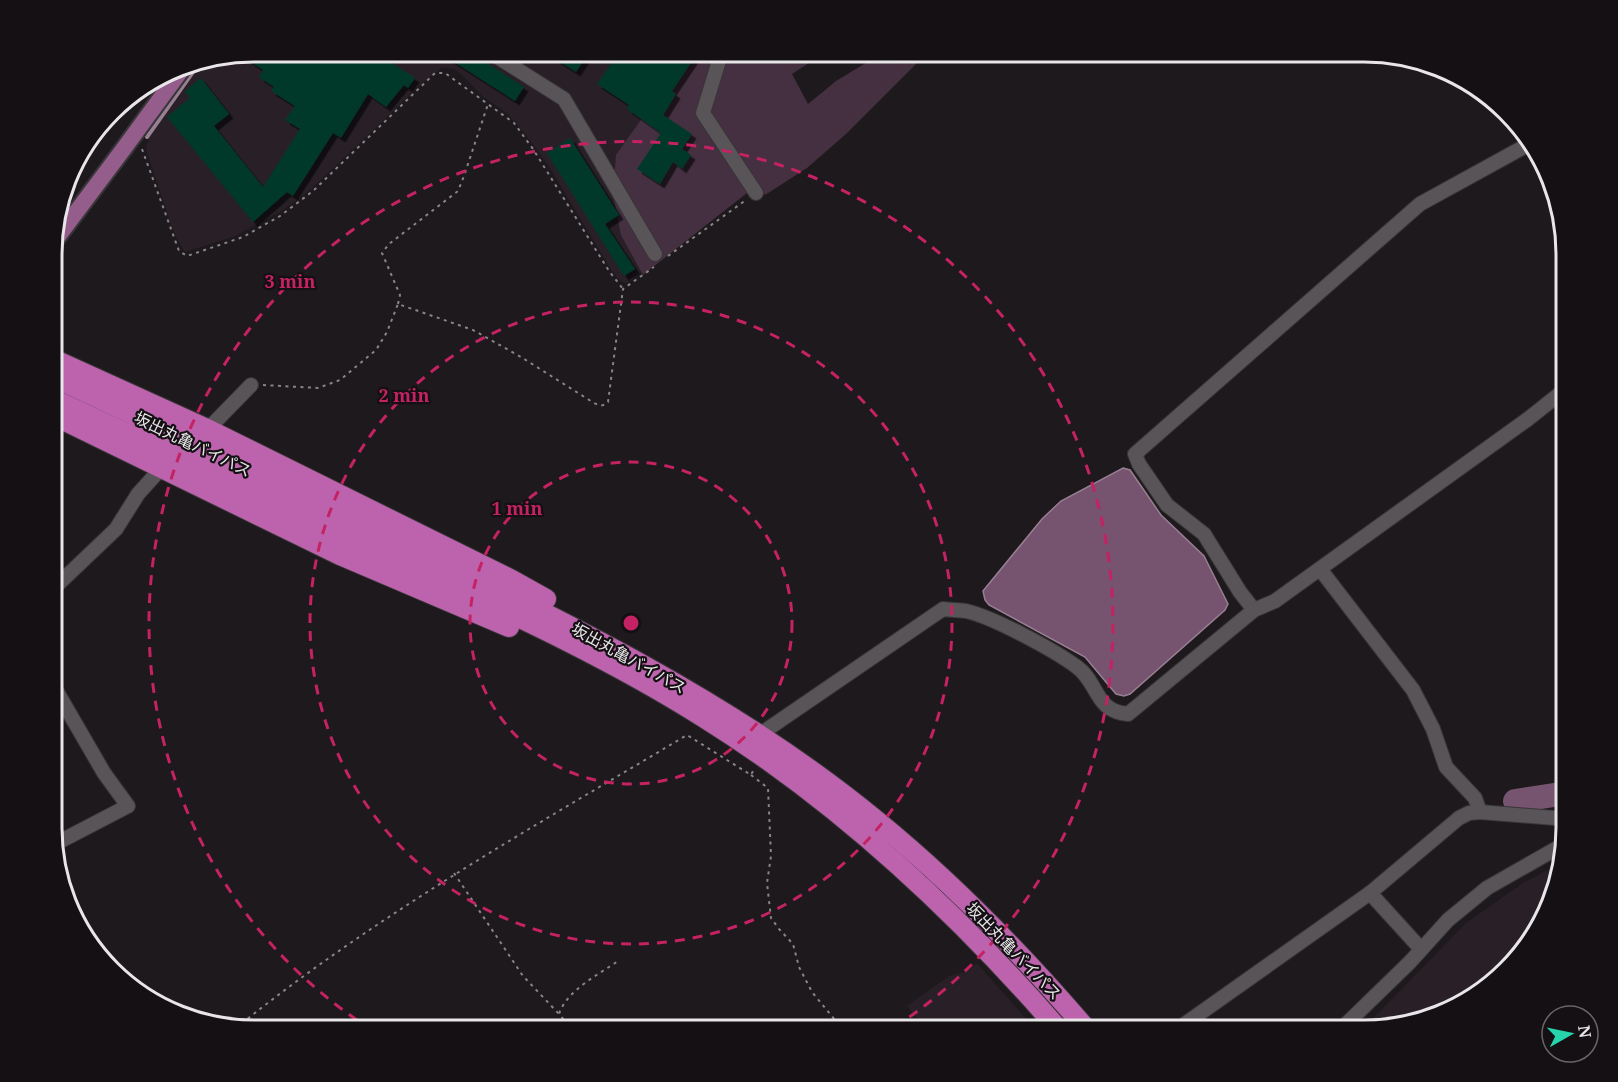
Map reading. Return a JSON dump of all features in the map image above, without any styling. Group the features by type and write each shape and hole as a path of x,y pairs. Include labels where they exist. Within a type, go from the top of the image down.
{"highway":[{"path":"61,363 512,580 632,649 711,703"},
{"name":"坂出丸亀バイパス","path":"61,381 529,604 711,703 874,819 935,870 1006,939 1078,1020"},
{"name":"坂出丸亀バイパス","path":"61,403 522,619 639,680 703,717 791,777 871,840 989,953 1050,1020"},
{"path":"61,419 162,466 340,555 639,680"}],"main road":[{"path":"63,230 175,79"}],"street":[{"path":"505,62 564,99 655,254"},
{"path":"717,62 703,113 756,193"},
{"path":"1254,610 1240,592 1204,534 1167,505 1139,464 1135,454 1420,204 1524,147"},
{"path":"203,430 214,423 251,385"},
{"path":"759,735 943,609 978,614 1045,648 1079,668 1107,708 1116,713 1128,714 1254,610 1275,601 1556,397"},
{"path":"61,581 116,529 138,494 162,466"},
{"path":"1320,568 1413,690 1433,729 1446,767 1475,798 1480,812"},
{"path":"61,699 104,773 129,806 62,840"},
{"path":"1191,1020 1370,893 1459,818 1469,813 1480,812 1556,818"},
{"path":"1350,1020 1448,920 1487,888 1555,849"},
{"path":"1370,893 1422,949"}],"path":[{"path":"137,132 179,251 187,256 243,237 280,216 313,191 435,73 445,73 514,123 533,149 609,271 623,289 608,402 600,406 473,330 398,304"},
{"path":"251,385 318,388 340,380 376,350 387,332 400,295 382,253 389,244 458,191 488,104"},
{"path":"623,289 756,193"},
{"path":"246,1020 317,965 454,873 687,735 768,788 771,856 767,883 771,918 793,944 799,967 812,992 835,1020"},
{"path":"751,775 762,757"},
{"path":"454,873 523,976 564,1020"},
{"path":"559,1014 561,1006 569,996 618,961"}],"shaded area":[{"path":"241,62 713,62 747,194 624,283 610,268 548,165 525,134 508,114 481,95 460,73 454,69 442,68 426,80 310,190 285,209 235,236 185,252 170,222 146,149 149,139 142,135 186,74 216,65"},
{"path":"656,62 810,62 792,74 808,104 836,81 867,62 918,62 846,134 807,168 765,195 713,119 748,192 643,275 621,235 613,194 616,155 655,100"},
{"path":"1123,468 1130,470 1161,515 1204,556 1228,604 1225,610 1130,694 1124,696 1116,694 1085,657 989,605 983,591 1042,519 1061,501"},
{"path":"1553,867 1537,914 1509,955 1491,973 1461,995 1438,1006 1402,1017 1372,1020 1466,923 1523,883"},
{"path":"977,963 1027,1020 918,1020 907,1006 949,976 965,972"}],"building":[{"path":"251,62 391,62 415,78 408,88 404,85 386,107 368,94 341,138 333,133 293,196 287,192 253,222 167,117 190,98 185,91 201,78 229,114 214,126 263,187 300,129 285,120 295,106 271,91 274,87 259,77 263,70"},
{"path":"454,62 485,62 524,87 515,101"},
{"path":"560,62 583,62 576,72"},
{"path":"612,62 692,62 672,91 676,94 663,115 692,134 682,149 691,155 682,169 673,162 660,184 637,169 661,133 627,109 629,105 597,84"},
{"path":"570,138 619,215 605,224 635,269 624,276 547,153"}],"waterway":[{"path":"147,137 193,72"},
{"path":"1515,801 1556,795"}]}
